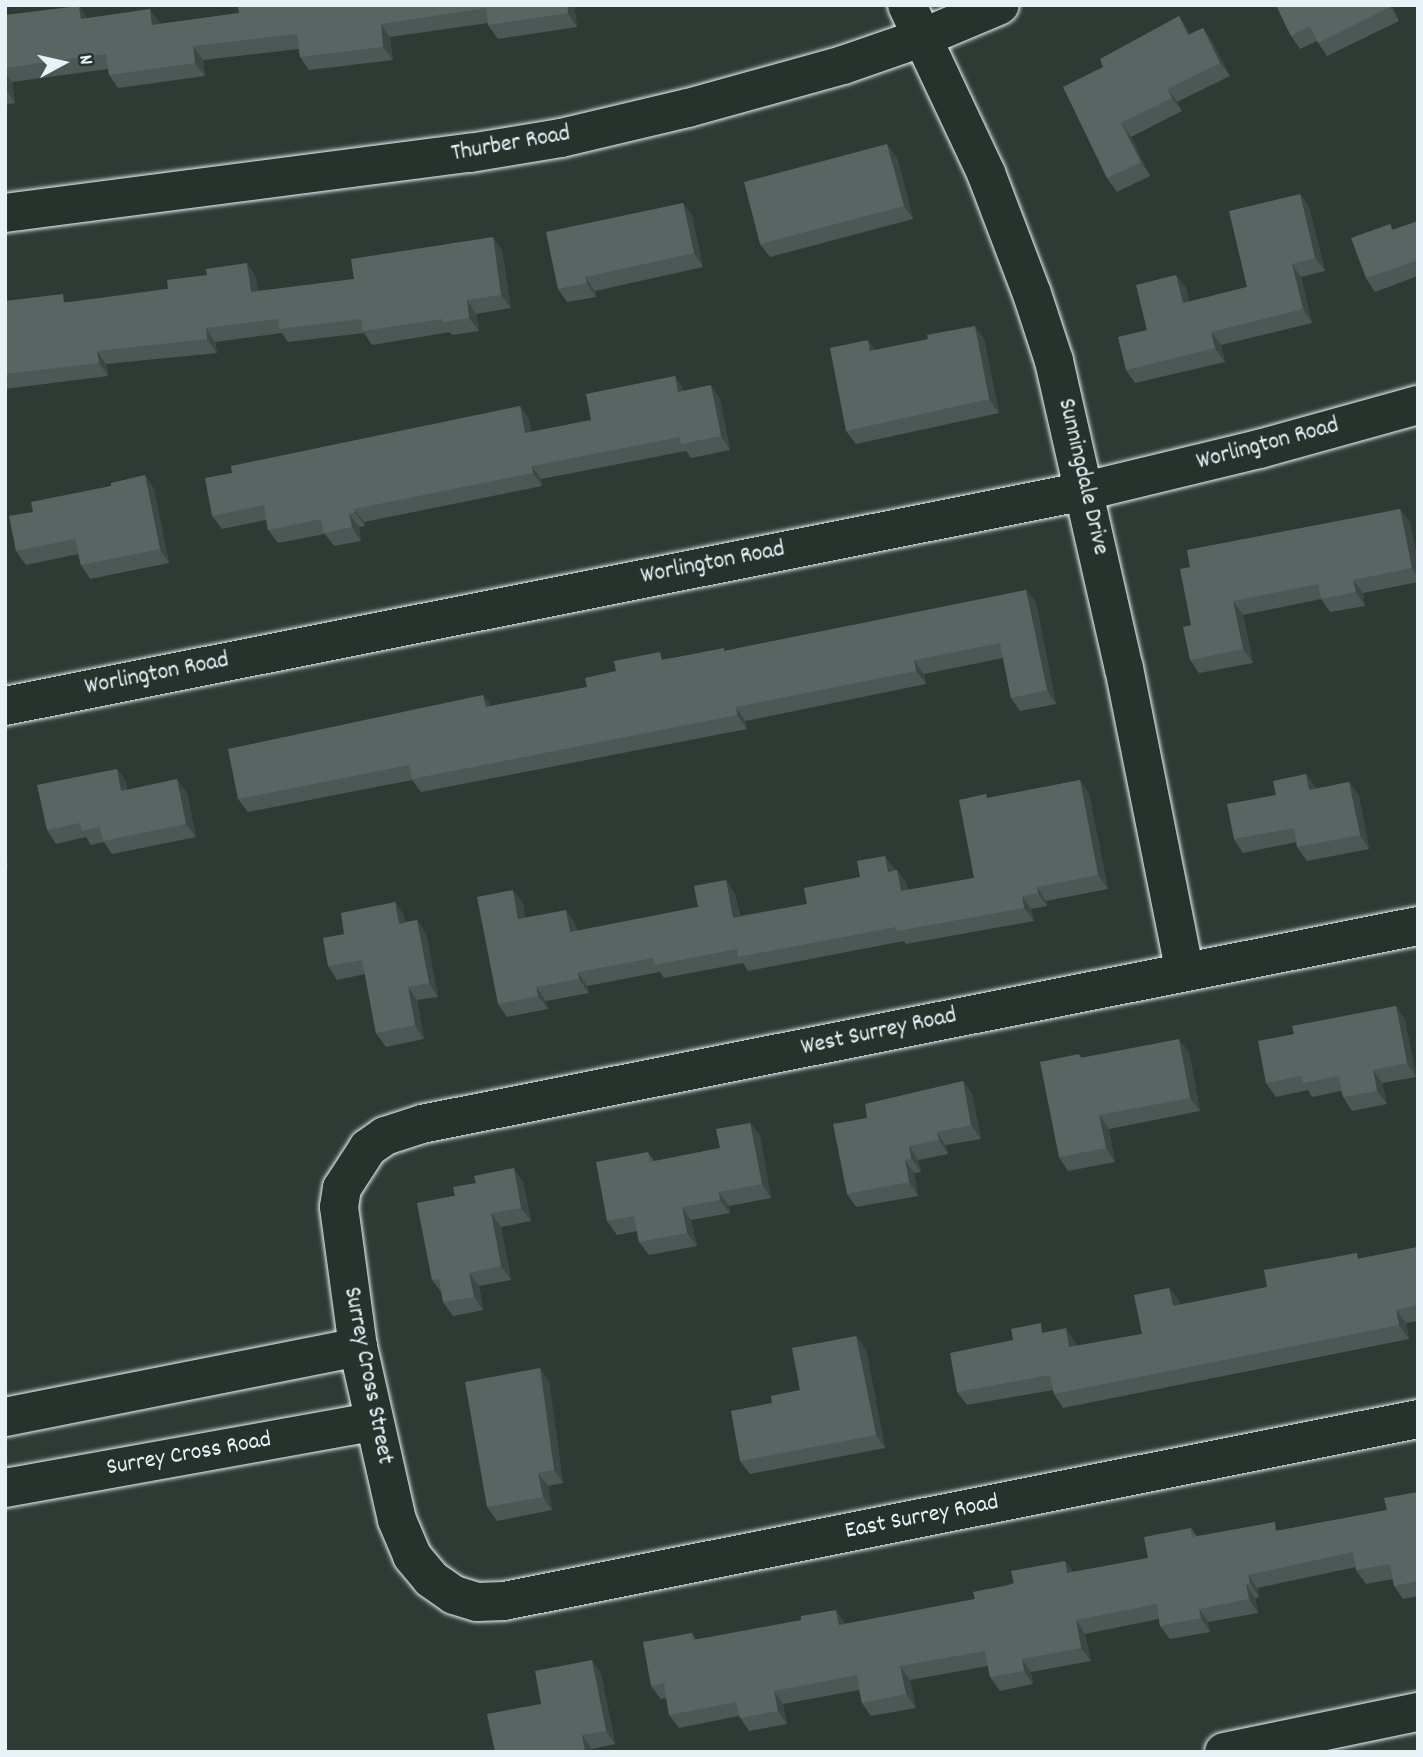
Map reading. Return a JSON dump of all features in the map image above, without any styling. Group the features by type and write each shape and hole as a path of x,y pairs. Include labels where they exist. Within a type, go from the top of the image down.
{"street":[{"name":"Thurber Road","path":"5,214 457,155 561,138 779,83 915,21 1000,5"},
{"name":"Sunningdale Drive","path":"915,21 986,173 1032,294 1066,405 1185,972"},
{"name":"Worlington Road","path":"5,706 1085,491 1259,449 1418,405"},
{"name":"West Surrey Road","path":"354,1167 368,1148 385,1136 422,1124 1418,926"},
{"name":"Surrey Cross Street","path":"354,1167 342,1188 339,1217 358,1348 397,1520 412,1556 430,1579"},
{"path":"5,1417 358,1348"},
{"name":"East Surrey Road","path":"430,1579 454,1595 477,1602 504,1601 1418,1419"},
{"name":"Surrey Cross Road","path":"5,1488 373,1422"},
{"path":"1224,1752 1366,1737 1418,1712"}],"building":[{"path":"238,5 567,5 568,13 488,25 486,8 381,24 383,47 300,57 297,34 193,46 195,63 109,75 106,54 5,68 5,15 79,6 81,19 150,9 152,25 239,13"},
{"path":"1276,5 1390,7 1318,43 1310,26 1291,36"},
{"path":"1179,16 1188,35 1203,28 1220,63 1167,89 1172,98 1121,123 1141,162 1107,178 1063,87 1103,67 1100,59"},
{"path":"887,144 904,206 760,244 744,182"},
{"path":"1300,194 1315,258 1292,264 1303,309 1211,332 1215,348 1126,370 1118,337 1147,330 1136,285 1176,275 1183,303 1247,287 1229,211"},
{"path":"683,203 694,253 585,277 587,283 558,289 546,232"},
{"path":"1418,221 1418,260 1366,278 1351,238 1390,224 1392,230"},
{"path":"493,237 501,295 467,300 469,318 443,322 442,319 363,331 361,319 279,329 278,319 206,328 207,339 97,351 99,363 5,374 5,301 63,294 64,303 168,289 167,280 207,275 206,269 247,263 251,292 354,279 351,259"},
{"path":"975,326 989,399 846,431 830,348 868,340 870,351 928,339 927,335"},
{"path":"675,376 678,392 711,385 721,436 681,444 680,437 532,466 533,473 354,509 355,512 349,514 352,527 324,533 321,519 268,530 264,505 212,516 205,478 232,473 231,466 520,406 525,433 591,420 586,394"},
{"path":"145,475 160,549 81,565 75,539 16,551 9,516 33,512 31,502 111,486 111,483"},
{"path":"1400,509 1412,568 1353,580 1356,592 1321,599 1318,584 1233,601 1243,649 1190,660 1183,627 1191,625 1180,569 1190,567 1187,550"},
{"path":"1026,590 1047,690 1011,698 1000,643 914,660 916,671 736,707 737,715 412,779 409,765 238,799 228,749 483,695 486,707 587,687 585,678 616,671 614,661 660,652 662,660 724,648 724,651"},
{"path":"117,769 121,791 177,779 186,824 103,841 100,827 82,831 80,823 47,830 37,785"},
{"path":"1306,774 1309,790 1349,782 1360,835 1297,847 1294,828 1234,839 1227,804 1276,795 1273,781"},
{"path":"1080,780 1098,875 1037,887 1038,893 1022,896 1024,908 897,931 896,927 738,957 737,949 654,965 653,958 578,972 579,979 536,987 538,996 498,1004 477,897 513,890 518,919 566,910 570,932 698,907 694,886 726,880 733,918 807,904 804,888 860,877 857,861 885,856 888,872 897,870 901,891 974,878 959,800 986,794 987,798"},
{"path":"395,902 399,924 417,920 429,983 408,987 415,1025 376,1033 362,960 328,966 323,938 344,934 341,913"},
{"path":"1396,1006 1407,1063 1373,1070 1377,1091 1343,1097 1339,1076 1303,1083 1301,1076 1266,1083 1258,1041 1294,1034 1292,1026"},
{"path":"1179,1039 1190,1098 1099,1115 1106,1148 1059,1157 1040,1062 1079,1054 1080,1058"},
{"path":"963,1081 971,1125 937,1132 939,1140 909,1146 911,1158 905,1160 909,1182 847,1194 833,1124 867,1118 865,1104"},
{"path":"750,1123 762,1184 719,1192 720,1200 682,1207 687,1233 639,1242 634,1216 607,1221 596,1162 648,1152 650,1162 720,1148 716,1129"},
{"path":"514,1168 521,1208 491,1213 501,1266 469,1273 474,1297 443,1302 439,1279 432,1280 417,1203 455,1196 453,1187 476,1183 474,1176"},
{"path":"1418,1247 1418,1305 1396,1310 1399,1325 1054,1394 1050,1375 957,1392 950,1353 1013,1340 1011,1329 1041,1323 1042,1333 1066,1328 1069,1347 1142,1334 1134,1295 1169,1288 1173,1306 1267,1287 1264,1270 1357,1253 1358,1259"},
{"path":"856,1336 876,1435 740,1461 731,1411 772,1403 771,1396 800,1390 792,1348"},
{"path":"540,1368 554,1470 538,1473 543,1497 487,1507 465,1382"},
{"path":"1418,1492 1418,1581 1394,1586 1390,1564 1356,1570 1353,1552 1248,1575 1250,1583 1246,1584 1249,1599 1199,1609 1201,1618 1160,1626 1157,1604 1076,1620 1081,1648 1022,1659 1024,1671 990,1677 985,1651 900,1666 906,1694 862,1703 857,1675 774,1691 778,1711 740,1718 736,1702 669,1715 664,1683 651,1686 643,1642 692,1633 693,1640 801,1620 801,1616 836,1610 839,1625 975,1599 973,1592 1014,1584 1011,1571 1065,1561 1067,1573 1148,1558 1144,1537 1191,1528 1192,1537 1275,1522 1276,1531 1387,1510 1384,1498"},
{"path":"592,1660 606,1731 582,1735 585,1752 495,1752 487,1714 541,1704 535,1671"}]}
